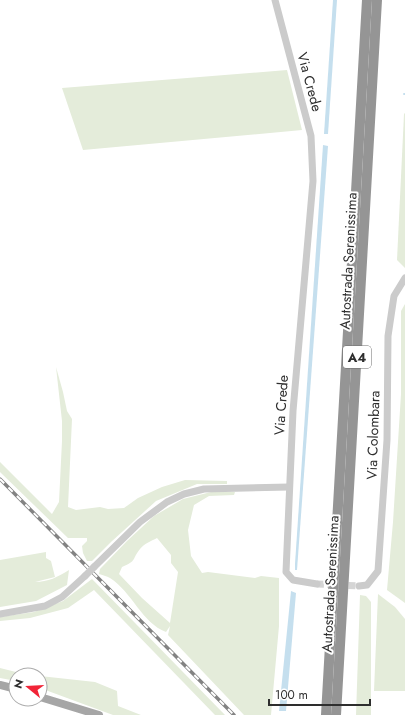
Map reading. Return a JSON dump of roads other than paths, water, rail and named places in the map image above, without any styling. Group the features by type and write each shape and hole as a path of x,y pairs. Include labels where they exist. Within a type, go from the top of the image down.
{"highway":[{"name":"Autostrada Serenissima","path":"326,715 367,0"},
{"name":"Autostrada Serenissima","path":"336,715 377,0"}],"main road":[{"path":"48,699 98,715"}],"street":[{"name":"Via Crede","path":"275,0 311,136 313,180 293,411 289,487"},
{"name":"Via Colombara","path":"359,586 367,584 378,571 387,440 388,336 394,296 405,278"},
{"path":"0,614 45,606 62,597 140,522 167,502 184,494 204,489 289,487 286,572 293,580 317,584"}],"water":[{"path":"333,0 337,0 328,134 324,134"},
{"path":"323,145 328,146 297,570 295,570 295,564"},
{"path":"291,591 296,593 286,711 279,711"}],"tunnel":[{"path":"317,584 359,586"}],"railway":[{"path":"0,479 234,715"}]}
